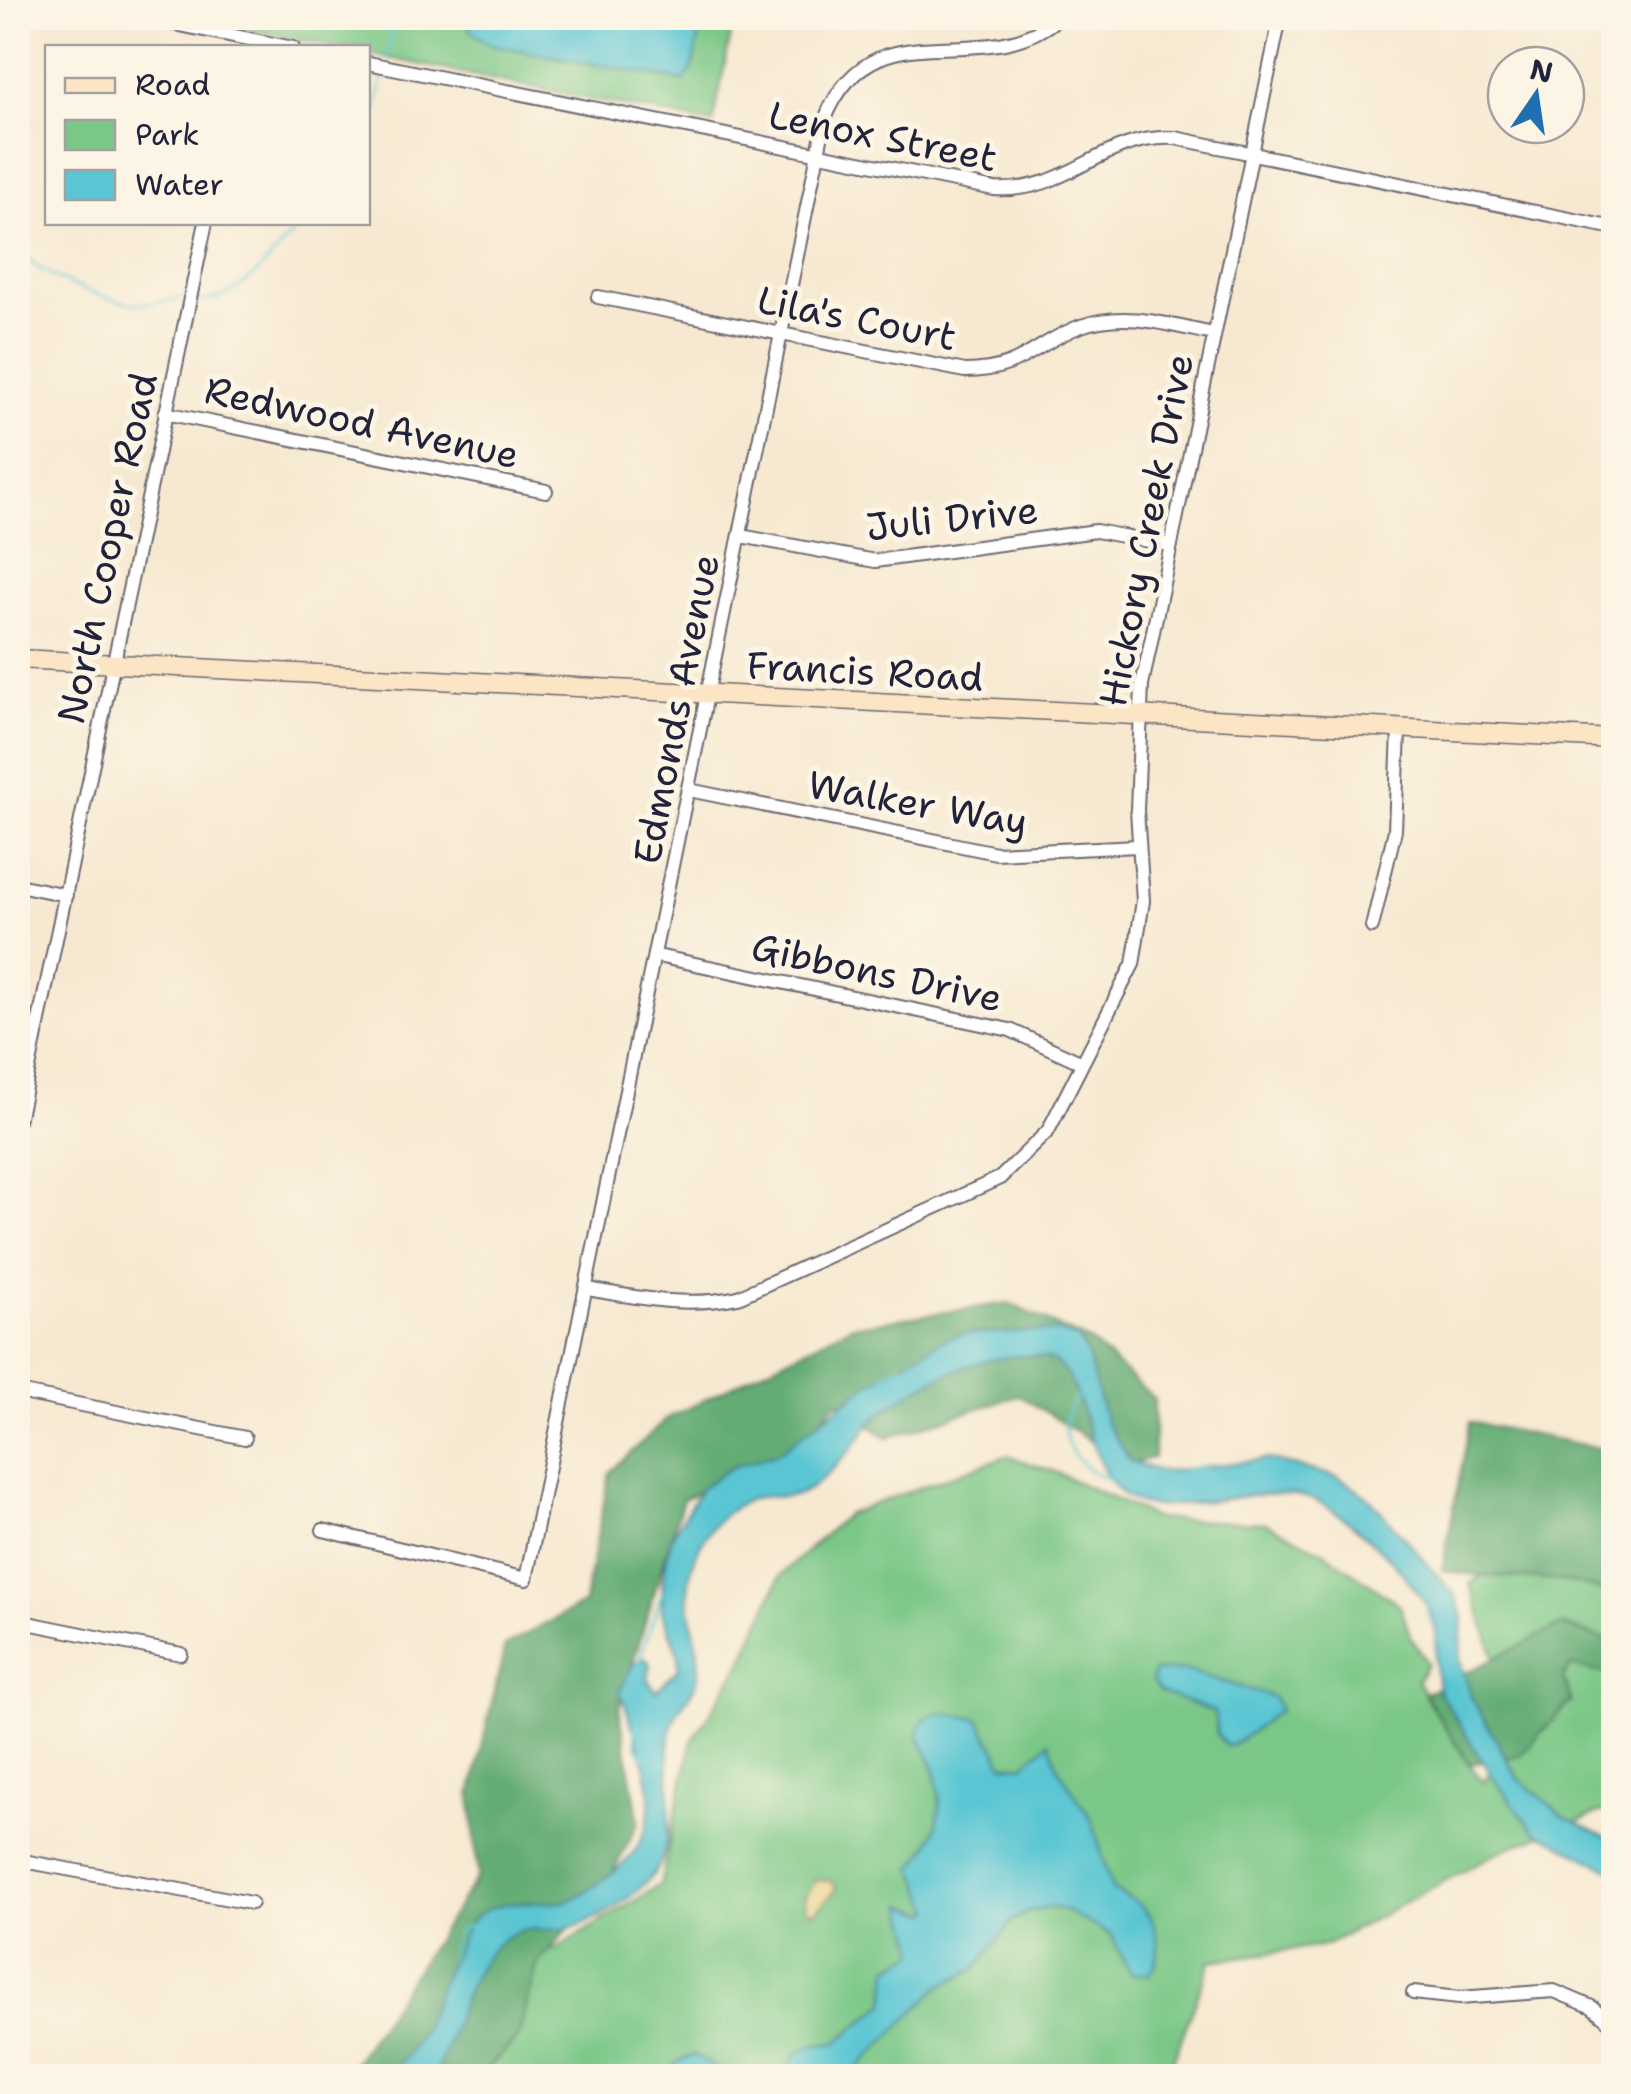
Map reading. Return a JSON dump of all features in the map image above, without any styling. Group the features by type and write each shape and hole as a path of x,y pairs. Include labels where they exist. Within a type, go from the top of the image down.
{"street":[{"path":"145,18 245,42"},
{"name":"Edmonds Avenue","path":"323,1530 526,1578 657,956 817,154 836,96 853,74 881,54 922,42 1009,43 1032,35 1058,18"},
{"name":"Hickory Creek Drive","path":"588,1288 670,1304 705,1304 738,1296 971,1195 1000,1178 1048,1131 1132,964 1143,902 1138,846 1139,717 1170,544 1280,18"},
{"name":"Lenox Street","path":"370,63 1006,190 1057,181 1116,146 1140,139 1175,138 1614,228"},
{"name":"North Cooper Road","path":"18,1121 205,225"},
{"name":"Lila's Court","path":"598,296 950,369 980,371 1017,362 1076,328 1106,319 1141,319 1213,334"},
{"name":"Redwood Avenue","path":"165,412 546,491"},
{"name":"Juli Drive","path":"741,536 875,561 1096,531 1170,544"},
{"name":"Francis Road","path":"18,659 1614,739"},
{"path":"1372,927 1395,830 1399,731"},
{"name":"Walker Way","path":"690,790 996,853 1138,846"},
{"path":"18,884 66,894"},
{"name":"Gibbons Drive","path":"657,956 1010,1030 1080,1062"},
{"path":"18,1392 245,1438"},
{"path":"18,1621 181,1654"},
{"path":"18,1860 251,1904"},
{"path":"1413,1993 1459,1998 1554,1991 1592,2006 1614,2024"}],"green space":[{"path":"189,18 734,18 713,124 370,54 370,45 325,45"},
{"path":"1008,1303 1091,1342 1154,1399 1154,1457 1118,1468 1098,1446 1019,1395 887,1438 837,1401 796,1448 683,1499 619,1708 639,1822 605,1887 538,1963 518,2038 480,2076 345,2076 478,1876 471,1795 505,1646 584,1603 610,1472 668,1418 851,1326"},
{"path":"1470,1422 1613,1451 1613,1595 1569,1582 1442,1570"},
{"path":"1006,1456 1053,1471 1157,1519 1266,1523 1326,1553 1400,1605 1410,1636 1428,1663 1417,1681 1482,1783 1521,1736 1470,1584 1491,1569 1613,1589 1613,1808 1500,1851 1326,1945 1211,1961 1172,2063 1180,2076 459,2076 508,1964 561,1946 660,1885 692,1741 741,1664 781,1575 847,1514"},
{"path":"1561,1625 1613,1642 1613,1675 1571,1666 1563,1678 1571,1701 1519,1756 1469,1764 1424,1694"}],"sand":[{"path":"816,1880 831,1881 837,1889 815,1912 807,1909 804,1898"}],"water":[{"path":"467,18 703,18 692,70 683,81 489,44 470,30"},
{"path":"1055,1331 1078,1338 1087,1355 1106,1423 1131,1462 1163,1472 1267,1459 1338,1477 1369,1498 1455,1595 1463,1617 1460,1660 1471,1697 1518,1778 1565,1817 1608,1838 1613,1845 1613,1871 1534,1831 1491,1775 1440,1693 1435,1627 1430,1611 1395,1564 1357,1529 1320,1502 1303,1496 1265,1495 1163,1506 1125,1496 1109,1479 1097,1456 1071,1382 1058,1365 1041,1357 1000,1358 937,1378 899,1399 877,1416 835,1467 806,1491 791,1496 756,1497 728,1512 712,1527 701,1544 689,1579 699,1668 695,1685 671,1728 669,1825 661,1862 635,1893 594,1919 573,1927 521,1931 501,1941 470,1982 434,2076 384,2076 399,2064 419,2036 464,1931 473,1919 503,1905 560,1902 579,1896 630,1857 644,1836 650,1790 620,1690 633,1664 645,1658 650,1664 648,1680 656,1691 678,1670 679,1656 662,1612 663,1577 671,1538 701,1488 732,1467 776,1454 869,1384 945,1339 962,1334"},
{"path":"1185,1670 1274,1698 1280,1710 1239,1741 1226,1746 1217,1734 1214,1712 1160,1692 1152,1682 1154,1671"},
{"path":"937,1713 978,1718 1004,1765 1023,1765 1049,1742 1058,1768 1092,1820 1112,1889 1141,1906 1152,1921 1158,1948 1154,1966 1150,1974 1131,1974 1111,1935 1064,1910 1050,1907 1026,1913 1012,1921 976,1969 940,1986 850,2076 789,2076 795,2055 811,2046 836,2043 886,2003 889,1968 917,1952 904,1905 929,1913 932,1909 913,1868 929,1845 939,1808 937,1781 918,1731 924,1719"},
{"path":"694,2055 715,2068 714,2076 667,2076 676,2063"}],"waterway":[{"path":"386,58 396,18"},
{"path":"370,121 376,111 383,75"},
{"path":"198,300 228,294 242,285 269,261 299,225"},
{"path":"18,253 57,278 105,297 140,304 181,298"},
{"path":"882,1375 901,1365"},
{"path":"1077,1397 1065,1422 1069,1447 1086,1467 1112,1479"},
{"path":"1182,1471 1203,1467"},
{"path":"639,1661 662,1593"},
{"path":"1426,1610 1432,1625"},
{"path":"634,1728 636,1745 644,1758"},
{"path":"450,1960 458,1931 469,1926"}]}
